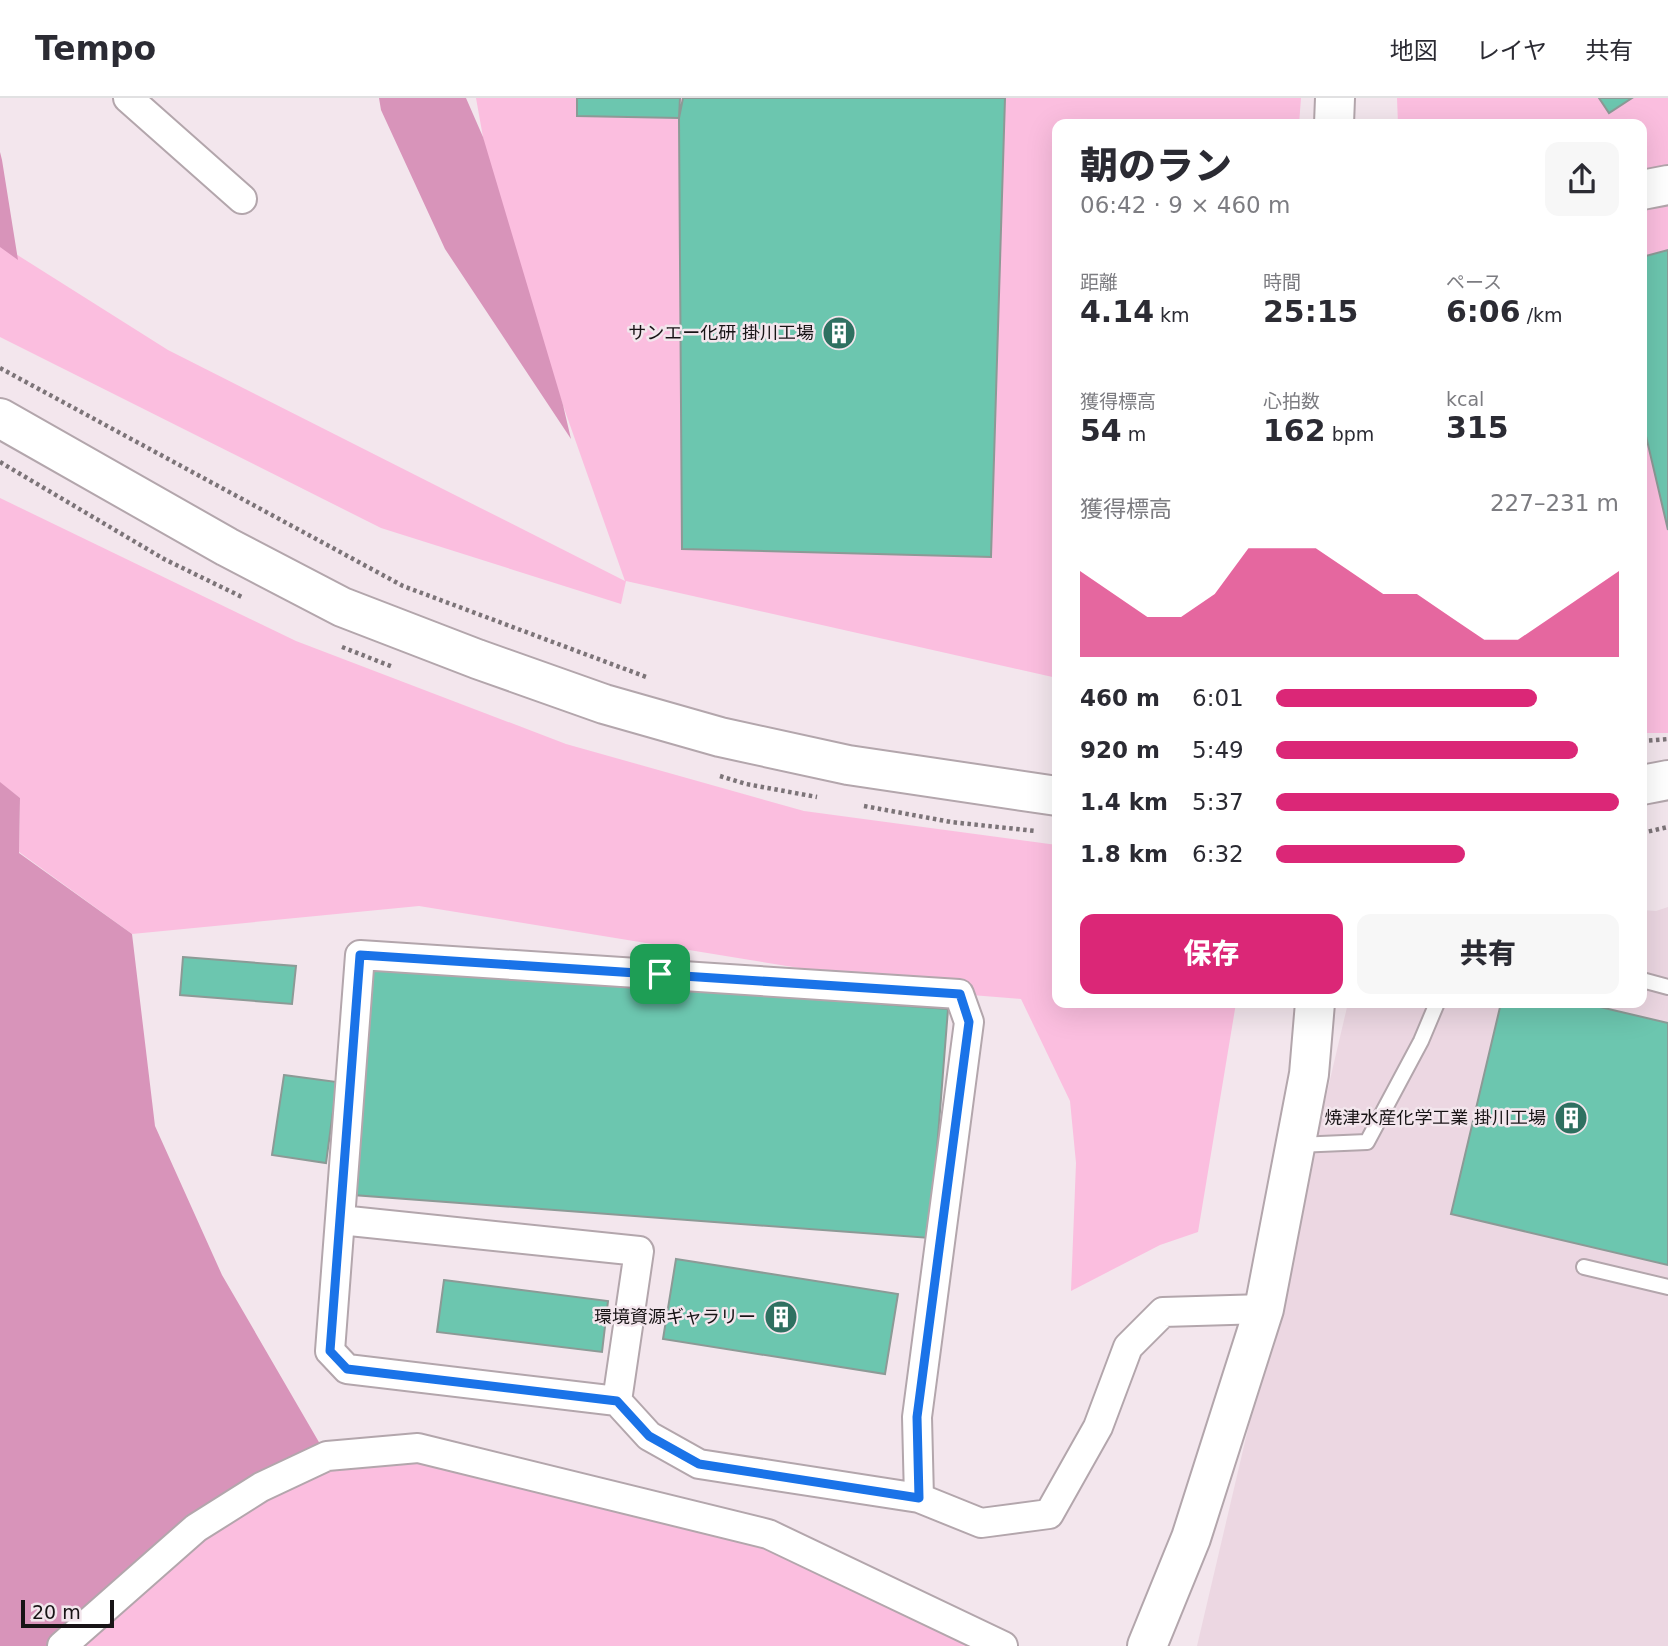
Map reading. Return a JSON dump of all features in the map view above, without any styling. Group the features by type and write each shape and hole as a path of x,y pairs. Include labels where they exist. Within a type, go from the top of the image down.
{"street":[{"path":"128,98 242,199"},
{"path":"1334,119 1335,98"},
{"path":"1647,189 1668,184"},
{"path":"0,418 227,547 342,607 477,659 604,704 720,737 848,765 1052,795"},
{"path":"1647,784 1668,780"},
{"path":"919,1498 917,1417 969,1022 960,994 360,955 330,1351 347,1369 617,1401 649,1436 699,1464 919,1498 981,1523 1049,1514 1098,1427 1128,1347 1163,1312 1264,1309"},
{"path":"1147,1646 1191,1538 1264,1309 1309,1074 1315,1008"},
{"path":"340,1220 639,1251 617,1401"},
{"path":"62,1646 196,1528 261,1487 327,1456 418,1448 768,1534 1003,1646"}],"lane":[{"path":"1647,981 1668,986"},
{"path":"1295,1145 1367,1142 1421,1041 1435,1008"},
{"path":"1584,1267 1668,1287"}],"path":[{"path":"0,368 403,586 651,679"},
{"path":"1647,741 1668,739"},
{"path":"1647,832 1668,827"}],"shaded area":[{"path":"379,98 466,98 483,137 571,439 445,249 381,110"},
{"path":"476,98 1301,98 1299,119 1052,119 1052,677 626,581 621,604 381,528 0,337 0,244 168,350 625,581 498,221"},
{"path":"1397,98 1668,98 1668,733 1647,733 1647,119 1398,119"},
{"path":"0,152 2,160 18,260 0,247"},
{"path":"0,498 296,641 566,744 804,811 1052,844 1052,1008 1235,1008 1198,1232 1160,1245 1071,1291 1076,1163 1070,1101 1021,999 959,994 419,906 132,934 19,852 20,798 0,783"},
{"path":"0,782 20,798 19,853 132,934 155,1126 222,1275 327,1456 227,1504 63,1646 0,1646"},
{"path":"1668,907 1668,1646 1197,1646 1347,1008 1647,1008 1647,910"},
{"path":"418,1448 829,1563 1003,1646 63,1646 287,1475"}],"building":[{"path":"577,98 680,98 679,118 577,116"},
{"name":"サンエー化研 掛川工場","path":"683,98 1005,98 991,557 682,549 679,118"},
{"path":"1599,98 1632,98 1609,113"},
{"path":"1668,250 1668,530 1647,440 1647,256"},
{"path":"183,957 296,966 292,1004 180,995"},
{"path":"370,966 948,1009 930,1238 353,1195"},
{"name":"焼津水産化学工業 掛川工場","path":"1500,1008 1604,1008 1668,1023 1668,1265 1451,1214"},
{"path":"284,1075 337,1082 326,1163 272,1155"},
{"name":"環境資源ギャラリー","path":"676,1259 898,1294 885,1374 663,1339"},
{"path":"444,1280 608,1301 602,1352 437,1332"}],"place":[{"name":"サンエー化研 掛川工場","path":"839,333"},
{"name":"焼津水産化学工業 掛川工場","path":"1571,1118"},
{"name":"環境資源ギャラリー","path":"781,1317"}],"route":[{"path":"360,955 660,974 960,994 969,1022 917,1417 919,1498 699,1464 649,1436 617,1401 347,1369 330,1351 360,955"}]}
